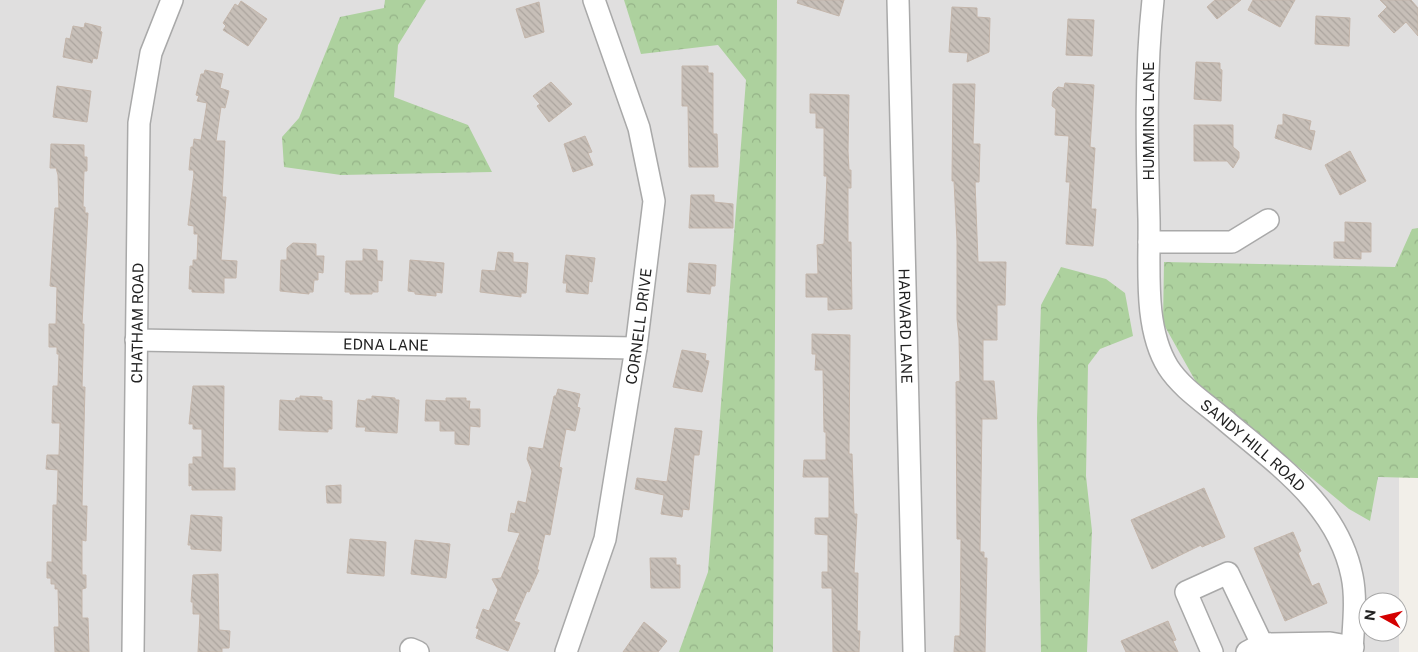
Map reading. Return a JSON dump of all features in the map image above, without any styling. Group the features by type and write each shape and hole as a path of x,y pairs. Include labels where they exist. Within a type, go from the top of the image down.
{"street":[{"name":"CHATHAM ROAD","path":"133,652 139,123 151,53 172,0"},
{"name":"CORNELL DRIVE","path":"566,652 605,539 636,348 654,201 639,128 594,0"},
{"name":"HARVARD LANE","path":"898,0 914,652"},
{"name":"HUMMING LANE","path":"1149,242 1148,43 1153,0"},
{"path":"1149,242 1232,242 1268,220"},
{"name":"SANDY HILL ROAD","path":"1149,242 1147,270 1160,352 1169,369 1192,392 1305,488 1327,515 1344,550 1353,578 1352,650"},
{"name":"EDNA LANE","path":"136,340 636,348"},
{"path":"1212,652 1186,592 1228,573 1254,648 1330,643 1352,650"}],"shaded area":[{"path":"0,0 1418,0 1418,240 1399,306 1399,592 1358,592 1358,642 1399,642 1399,652 0,652"}],"green space":[{"path":"385,0 426,0 398,45 394,97 468,125 492,172 341,175 284,167 282,137 299,118 340,17 384,8"},
{"path":"624,0 777,0 773,652 679,652 708,572 746,80 718,45 641,54"},
{"path":"1418,228 1418,478 1378,477 1370,521 1349,509 1196,382 1163,323 1164,262 1395,267 1412,229"},
{"path":"1061,267 1106,279 1125,293 1133,336 1100,349 1088,365 1086,476 1092,531 1087,652 1041,652 1037,418 1041,305"}],"building":[{"path":"798,0 844,0 839,16 797,3"},
{"path":"1215,0 1241,0 1217,19 1207,7"},
{"path":"1253,0 1295,0 1280,27 1248,10"},
{"path":"1380,0 1411,0 1418,8 1418,36 1406,22 1394,33 1378,16 1387,7"},
{"path":"241,1 267,19 248,46 223,30 226,26 223,23 235,4 238,6"},
{"path":"539,2 544,32 525,38 516,9"},
{"path":"952,7 977,8 977,17 990,18 989,52 967,62 968,53 949,52"},
{"path":"1316,16 1350,18 1349,46 1315,44"},
{"path":"1068,19 1094,20 1092,56 1066,55"},
{"path":"85,23 101,27 100,31 102,32 97,59 93,58 92,63 63,57 66,38 70,39 73,26 84,28"},
{"path":"1196,62 1220,63 1220,69 1222,70 1221,101 1194,99"},
{"path":"682,66 708,66 708,73 713,73 713,134 717,134 718,167 689,167 688,106 682,106"},
{"path":"205,70 223,74 220,88 229,91 225,108 221,107 216,141 225,141 222,197 226,197 221,260 237,261 236,278 224,278 224,293 192,292 192,289 189,289 190,266 193,266 193,260 197,260 198,234 194,234 194,226 188,225 194,173 193,170 189,170 191,147 193,147 194,139 201,140 207,103 197,101 199,96 196,95 201,74 204,74"},
{"path":"551,82 572,104 549,122 537,106 540,104 533,96"},
{"path":"1065,83 1094,85 1090,147 1095,148 1091,209 1096,209 1093,246 1066,244 1070,182 1066,182 1069,136 1055,135 1056,109 1052,106 1053,92 1058,87 1064,88"},
{"path":"953,84 975,84 973,144 980,144 979,182 975,182 978,262 1006,262 1005,305 997,305 997,340 983,340 983,381 994,381 997,419 982,419 980,552 984,552 984,558 987,558 985,652 954,652 955,636 960,636 961,539 957,539 956,382 960,381 957,319 957,241 954,181 952,181"},
{"path":"57,86 91,91 87,122 53,117"},
{"path":"810,94 849,95 848,151 851,188 848,188 848,242 851,242 852,309 828,310 828,297 806,297 806,274 818,274 817,245 824,244 827,176 824,176 824,128 816,128 816,113 810,113"},
{"path":"1283,114 1311,121 1309,130 1315,131 1311,150 1275,138 1278,125 1283,125"},
{"path":"1194,125 1233,125 1233,147 1239,152 1239,158 1233,168 1227,161 1194,161"},
{"path":"585,136 592,152 588,153 593,165 573,172 564,144"},
{"path":"51,144 84,145 84,157 87,157 87,171 84,171 83,207 85,207 85,213 88,213 82,324 84,324 82,387 85,387 82,506 87,506 86,541 82,540 82,575 86,575 86,588 82,589 82,618 88,618 89,652 55,652 54,627 59,627 58,589 55,589 55,584 51,584 51,578 47,578 47,562 52,562 53,505 57,505 58,470 46,469 47,455 59,455 60,423 52,423 53,386 58,386 59,354 57,354 57,347 49,347 49,324 56,324 57,287 50,286 55,208 59,208 58,175 56,168 50,168"},
{"path":"1350,151 1366,181 1340,195 1325,165"},
{"path":"691,195 714,195 714,202 733,204 733,228 689,228"},
{"path":"1345,222 1371,223 1371,252 1361,252 1361,259 1334,258 1334,242 1345,242"},
{"path":"293,243 316,244 316,256 324,256 323,273 318,272 318,280 314,280 313,292 309,292 309,294 280,291 281,260 287,260 287,248"},
{"path":"363,249 377,250 377,261 383,261 382,281 378,280 378,292 372,292 372,294 350,294 350,292 345,292 346,261 363,261"},
{"path":"498,252 513,253 513,262 528,263 526,293 521,293 521,297 480,292 482,270 495,271"},
{"path":"566,255 595,258 592,282 589,281 588,294 566,292 567,283 563,283"},
{"path":"410,260 444,263 442,293 436,292 436,296 415,294 415,292 408,291"},
{"path":"689,263 716,265 715,286 711,286 710,294 687,292"},
{"path":"812,334 850,335 849,454 852,454 854,514 857,514 854,573 858,573 857,631 860,631 859,652 833,652 832,588 822,588 822,572 828,572 828,535 815,534 815,518 829,518 829,477 803,477 804,460 826,460 823,370 815,370 816,354 812,354"},
{"path":"682,350 706,354 705,360 709,361 702,392 673,387"},
{"path":"193,386 224,386 223,468 235,468 235,490 192,490 192,485 189,486 189,464 193,464 193,457 202,457 202,429 193,429 193,424 189,424"},
{"path":"558,389 580,394 577,407 580,408 575,431 566,429 559,467 562,468 550,535 545,534 537,570 539,570 529,592 527,591 514,621 520,623 508,651 476,638 479,629 476,628 483,609 489,611 498,590 492,579 501,578 520,533 508,531 511,513 515,514 518,501 526,503 532,471 527,459 529,447 543,449 554,396 556,396"},
{"path":"300,396 322,397 322,400 332,401 332,429 328,429 328,432 279,430 280,400 295,401"},
{"path":"372,396 399,400 397,433 365,431 366,427 356,427 358,400 366,401 366,399 372,399"},
{"path":"446,398 466,398 466,401 470,401 469,409 480,409 480,427 470,426 469,445 455,444 455,431 440,431 440,421 425,421 426,400 446,401"},
{"path":"675,428 702,431 699,455 694,455 689,510 683,509 682,517 661,514 664,495 635,489 637,478 667,482"},
{"path":"341,485 341,503 327,503 326,486"},
{"path":"1204,488 1225,537 1202,547 1201,545 1152,569 1131,520"},
{"path":"191,515 222,517 221,551 191,549 191,545 188,545"},
{"path":"1293,532 1301,551 1298,553 1312,586 1319,583 1327,603 1285,621 1254,548"},
{"path":"350,539 386,542 384,576 347,573"},
{"path":"415,540 450,544 446,578 411,574"},
{"path":"650,558 676,558 676,565 680,565 680,588 651,588"},
{"path":"218,574 219,630 230,631 229,648 222,648 222,652 198,652 200,614 193,614 193,602 191,602 193,575"},
{"path":"1168,621 1176,640 1173,641 1178,652 1126,652 1121,641"},
{"path":"644,622 667,641 658,652 623,652"}]}
